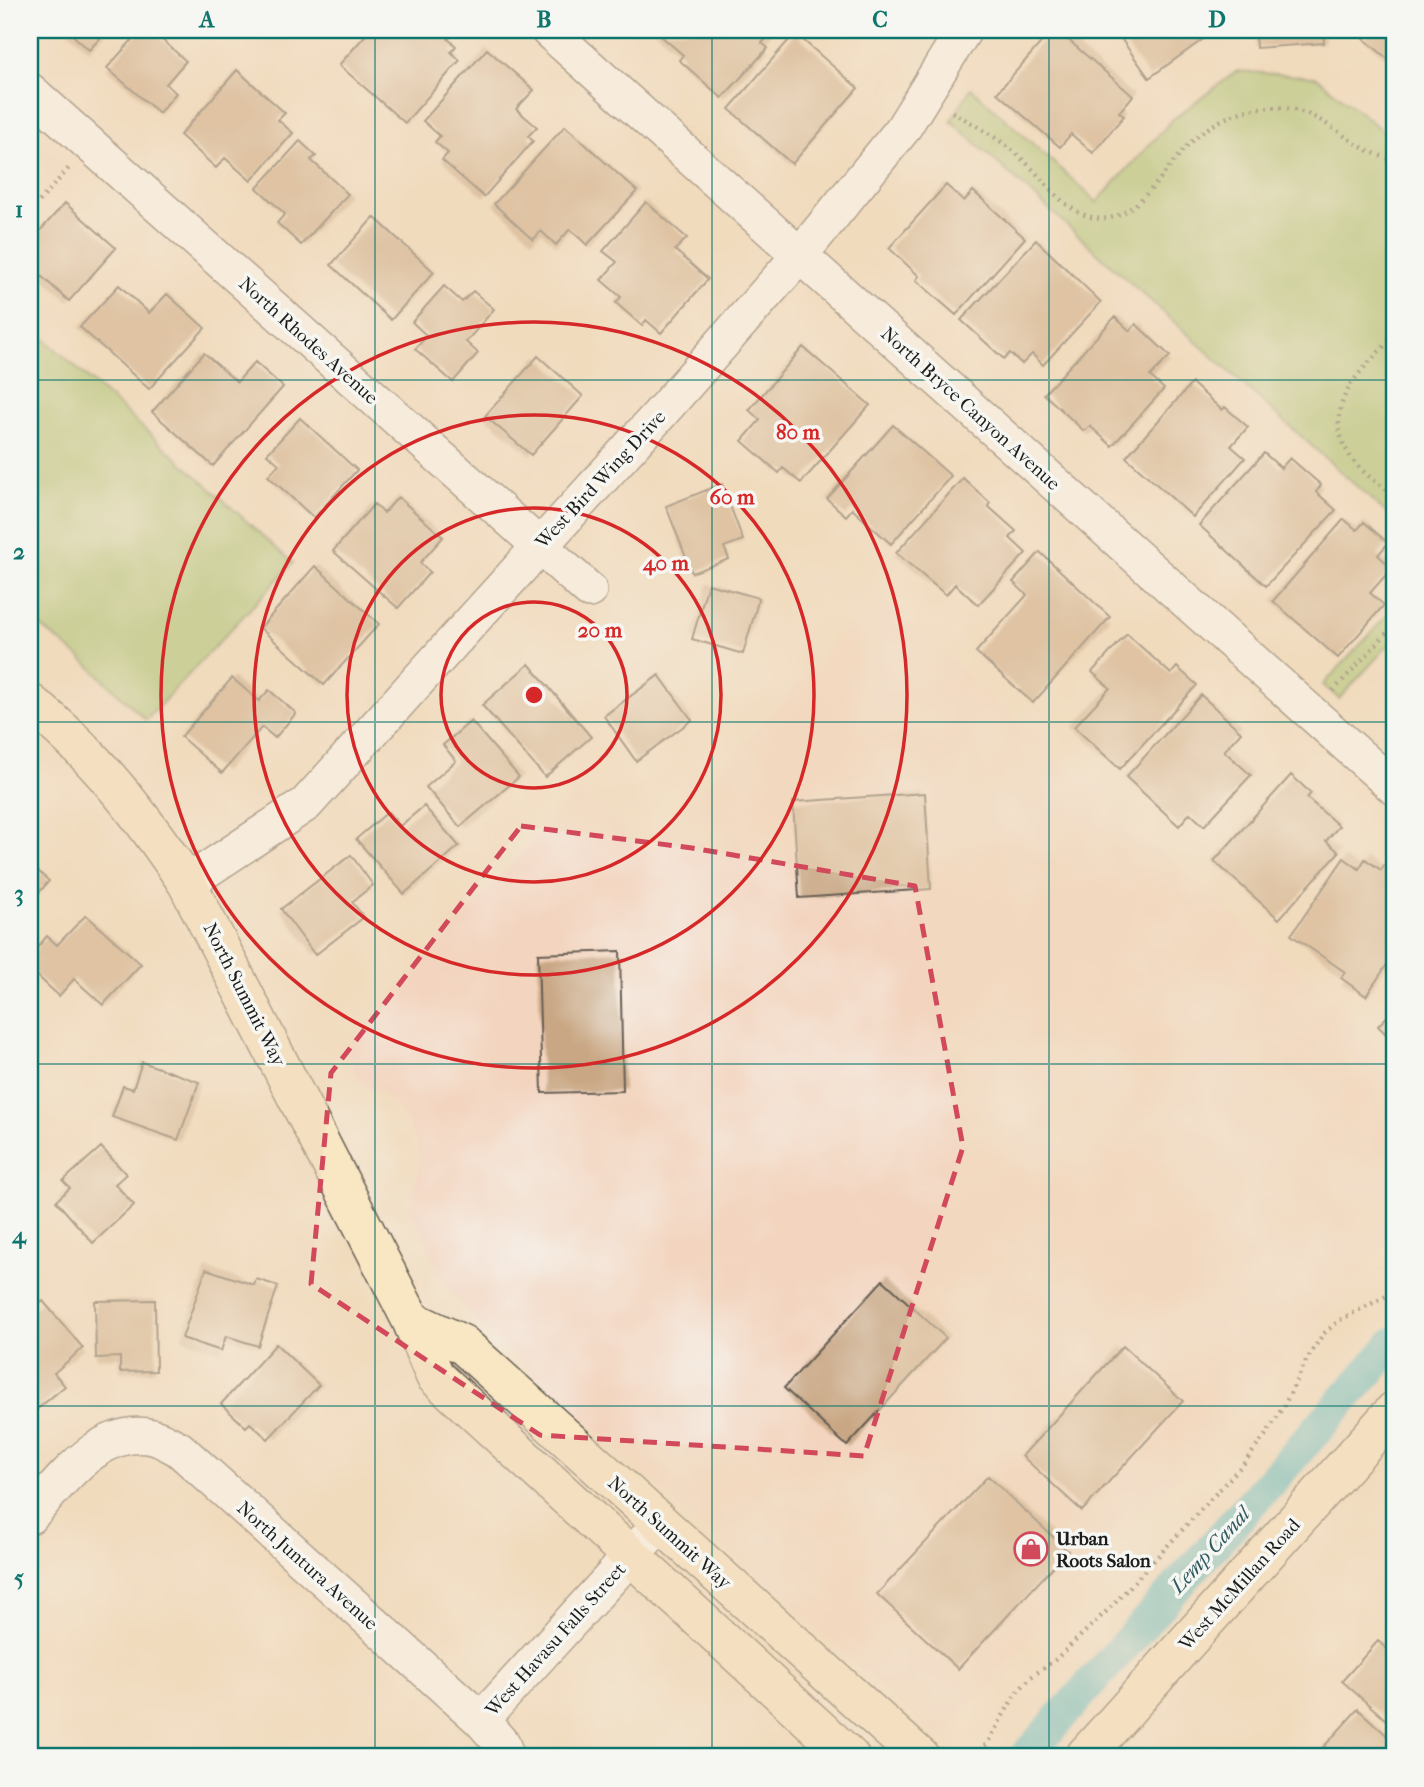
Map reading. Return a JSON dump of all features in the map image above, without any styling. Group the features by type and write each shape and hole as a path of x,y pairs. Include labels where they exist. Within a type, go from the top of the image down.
{"street":[{"name":"North Bryce Canyon Avenue","path":"548,30 1394,787"},
{"name":"West Bird Wing Drive","path":"187,883 306,804 659,416 800,255 902,130 964,30"},
{"name":"North Rhodes Avenue","path":"30,90 589,590"},
{"name":"North Summit Way","path":"30,703 50,719 121,793 187,883 411,1320 435,1376 849,1757"},
{"name":"North Summit Way","path":"411,1320 462,1344 920,1757"},
{"name":"West McMillan Road","path":"1084,1757 1394,1411"},
{"name":"North Juntura Avenue","path":"30,1516 77,1463 97,1450 122,1437 153,1437 178,1449 481,1720"},
{"name":"West Havasu Falls Street","path":"507,1757 502,1744 481,1720 660,1524"}],"path":[{"path":"923,96 996,137 1024,160 1050,190 1073,209 1096,219 1117,216 1135,205 1191,141 1212,125 1235,113 1263,108 1289,108 1315,116 1365,149 1394,161"},
{"path":"30,212 90,144"},
{"path":"1394,336 1357,376 1343,396 1338,417 1341,438 1351,457 1394,496"},
{"path":"1312,713 1394,625"},
{"path":"975,1757 988,1742 1015,1695 1031,1677 1055,1660 1111,1607 1244,1463 1285,1404 1306,1361 1324,1334 1340,1320 1394,1292"}],"highlighted area":[{"path":"521,826 692,848 915,886 963,1147 864,1456 540,1435 311,1284 331,1073"}],"shaded area":[{"path":"878,595 1394,1060 1394,1234 939,1739 485,1330 448,1289 411,1212 411,1196 418,1171 418,1146 407,1120 384,1095 359,1082 345,1047 578,791 646,852"}],"green space":[{"path":"1237,71 1316,77 1383,131 1394,129 1394,520 951,121 971,88 1097,202 1173,119"},
{"path":"30,326 293,563 146,720 82,659 30,618"},
{"path":"1394,608 1394,639 1339,699 1323,685"}],"building":[{"path":"67,30 108,30 89,50"},
{"path":"141,30 151,30 186,61 166,84 176,93 159,113 107,68"},
{"path":"370,30 456,30 448,39 456,46 451,52 460,60 405,123 339,65"},
{"path":"654,30 774,30 762,43 768,48 722,98 679,60 683,55"},
{"path":"1052,30 1057,30 1133,96 1119,112 1124,116 1093,153 1071,134 1060,147 997,93"},
{"path":"1115,30 1206,30 1209,35 1149,78"},
{"path":"1234,30 1323,30 1324,43 1256,48 1255,33 1235,34"},
{"path":"1372,30 1394,30 1394,64 1364,39"},
{"path":"795,33 858,88 792,164 729,109"},
{"path":"487,49 534,90 516,109 537,127 528,136 533,141 484,197 442,160 448,153 435,142 440,136 423,121"},
{"path":"237,70 285,113 278,120 293,133 251,181 225,158 216,168 180,135"},
{"path":"565,126 637,191 587,245 570,229 556,245 541,231 533,240 494,204"},
{"path":"300,141 316,156 311,160 348,194 301,245 277,223 285,214 257,188"},
{"path":"946,185 964,201 973,191 1025,238 956,315 916,280 919,276 889,248"},
{"path":"646,202 687,238 675,250 708,279 661,333 646,320 642,326 616,303 621,297 601,280 617,262 603,251"},
{"path":"65,203 116,248 69,301 30,266 30,242"},
{"path":"374,217 434,272 391,320 331,265"},
{"path":"1036,240 1101,302 1043,365 1032,354 1022,364 1010,353 1004,359 961,320"},
{"path":"119,285 149,313 167,294 205,328 149,389 80,327"},
{"path":"444,286 462,302 473,291 494,309 466,342 478,353 453,382 415,349 427,336 412,322"},
{"path":"1115,317 1130,331 1136,324 1170,356 1150,376 1164,389 1112,446 1090,426 1084,431 1044,394"},
{"path":"803,347 870,405 801,483 783,468 779,473 742,441 760,420 749,410"},
{"path":"204,353 237,382 255,362 283,387 213,466 152,412"},
{"path":"538,356 583,396 531,455 485,416"},
{"path":"1192,383 1222,410 1225,407 1248,427 1231,446 1245,458 1193,517 1126,457"},
{"path":"300,418 357,470 314,518 268,476 279,464 267,454"},
{"path":"893,425 951,476 891,544 852,509 846,516 827,499"},
{"path":"1264,453 1281,468 1290,458 1321,485 1316,492 1336,510 1266,586 1199,525"},
{"path":"963,478 990,503 988,506 1016,531 1010,538 1026,553 978,605 955,584 946,595 896,553"},
{"path":"722,484 743,540 724,547 729,559 692,573 666,506"},
{"path":"398,497 443,537 420,563 430,572 398,608 333,551 374,504 384,513"},
{"path":"1344,519 1357,530 1364,522 1388,543 1378,555 1392,568 1370,593 1384,605 1338,658 1273,601"},
{"path":"1040,552 1110,617 1033,703 976,652 1027,595 1013,582"},
{"path":"315,566 379,624 324,685 260,628"},
{"path":"708,584 759,598 743,654 692,639"},
{"path":"1127,634 1171,674 1177,667 1197,685 1120,769 1074,727 1110,688 1092,672"},
{"path":"529,664 591,737 545,777 482,705"},
{"path":"659,675 692,720 636,761 604,716"},
{"path":"232,678 259,701 269,690 296,713 275,738 262,727 222,773 181,737"},
{"path":"1201,695 1241,732 1224,751 1251,775 1204,826 1190,813 1179,826 1126,777"},
{"path":"471,721 519,777 460,827 426,787 456,761 443,745"},
{"path":"1291,775 1311,793 1307,798 1339,826 1326,841 1339,852 1279,919 1214,861"},
{"path":"925,793 931,889 799,898 793,802"},
{"path":"424,806 459,846 404,894 356,839 388,812 400,826"},
{"path":"351,855 373,885 352,902 364,917 315,955 281,909"},
{"path":"1344,858 1359,869 1365,859 1381,870 1387,861 1394,865 1394,954 1366,996 1341,978 1345,972 1291,935"},
{"path":"30,864 49,881 30,903"},
{"path":"86,915 141,964 103,1005 74,979 59,996 30,969 30,956 47,936 57,945"},
{"path":"620,951 623,1091 542,1093 538,954"},
{"path":"1394,1009 1394,1042 1378,1026"},
{"path":"142,1062 199,1082 178,1140 112,1117 123,1086 133,1089"},
{"path":"101,1147 126,1174 115,1184 134,1205 93,1243 56,1201 70,1188 63,1181"},
{"path":"206,1269 254,1285 256,1279 278,1286 258,1346 226,1336 221,1351 182,1338"},
{"path":"883,1280 946,1338 847,1446 784,1388"},
{"path":"155,1300 156,1371 120,1372 120,1357 96,1358 95,1301"},
{"path":"43,1301 83,1348 54,1373 65,1386 30,1415 30,1311"},
{"path":"276,1344 319,1385 268,1439 250,1423 246,1427 221,1404"},
{"path":"1123,1346 1183,1401 1082,1511 1022,1456"},
{"path":"988,1476 1068,1551 958,1669 877,1594"},
{"path":"1378,1641 1394,1655 1394,1727 1342,1681"},
{"path":"1358,1709 1394,1742 1394,1748 1386,1757 1324,1757 1319,1752"}],"waterway":[{"name":"Lemp Canal","path":"1025,1757 1394,1343"}],"place":[{"name":"Urban Roots Salon","path":"1031,1549"}]}
